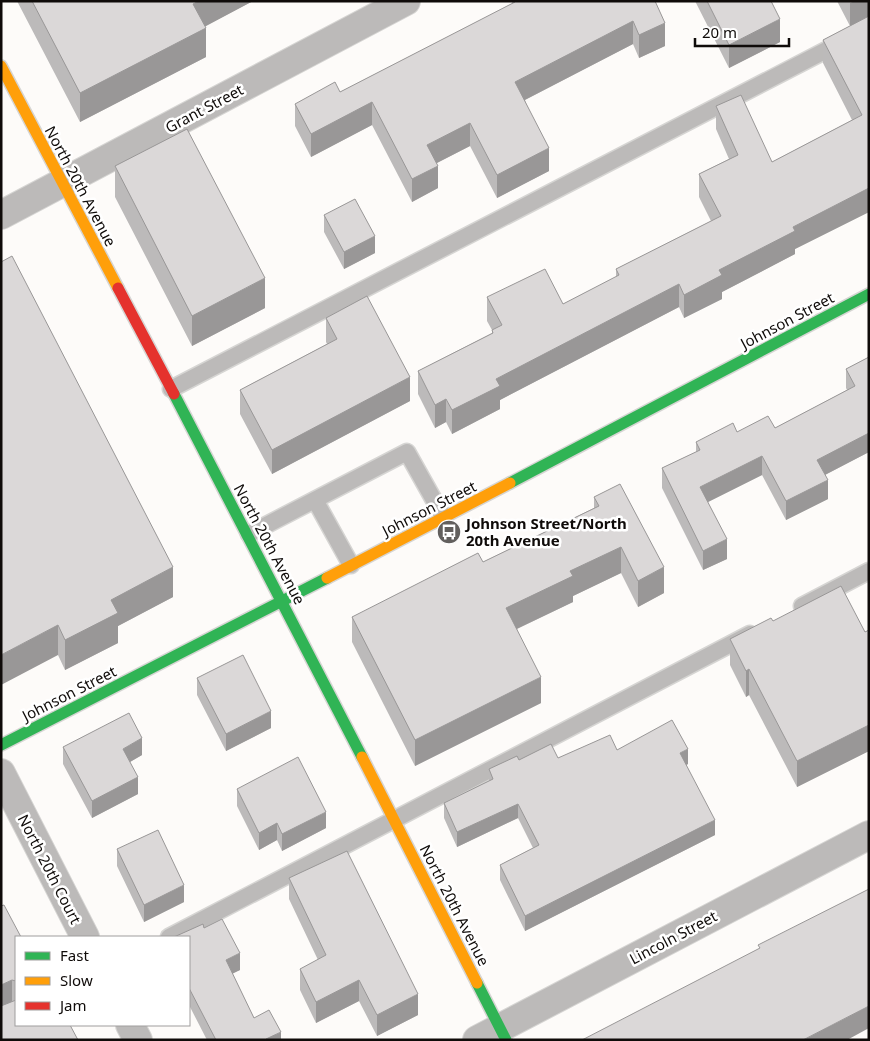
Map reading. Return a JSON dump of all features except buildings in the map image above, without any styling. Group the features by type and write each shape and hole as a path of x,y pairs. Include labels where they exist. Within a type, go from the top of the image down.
{"street":[{"name":"Grant Street","path":"1,215 406,1"},
{"name":"North 20th Avenue","path":"1,66 249,534 395,821 495,1036"},
{"name":"Johnson Street","path":"1,745 444,518 869,294"},
{"name":"North 20th Court","path":"1,774 84,936"},
{"name":"Lincoln Street","path":"495,1036 869,835"},
{"path":"131,1026 138,1040"}],"lane":[{"path":"171,389 869,28"},
{"path":"249,534 407,452 444,518"},
{"path":"315,500 351,566"},
{"path":"790,613 869,571"},
{"path":"172,936 764,627"}],"traffic: fast":[{"path":"510,483 869,294"},
{"path":"174,394 362,757"},
{"path":"1,745 327,578"},
{"path":"477,983 506,1040"}],"traffic: slow":[{"path":"1,66 118,288"},
{"path":"327,578 510,483"},
{"path":"362,757 477,983"}],"traffic: jam":[{"path":"118,288 174,394"}],"place":[{"name":"Johnson Street/North 20th Avenue","path":"449,532"}]}
